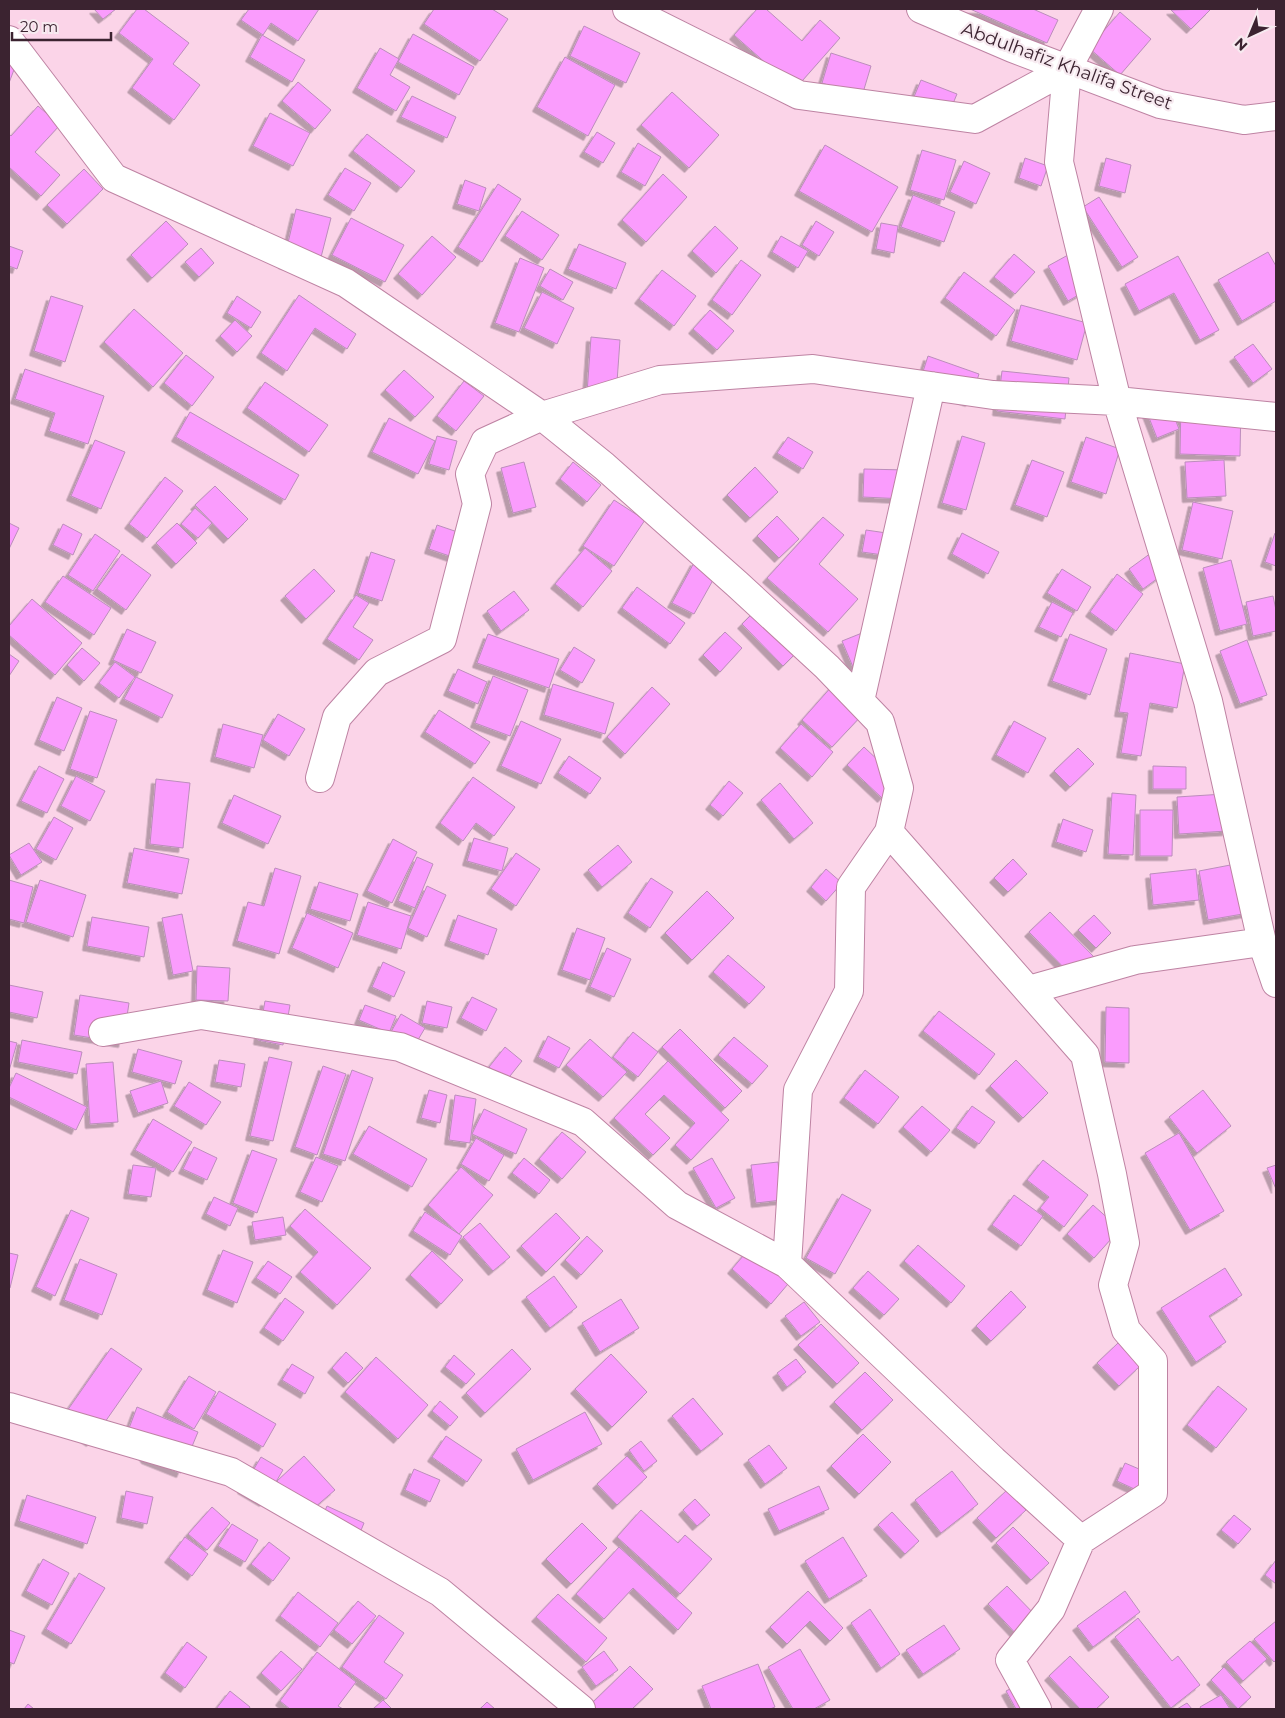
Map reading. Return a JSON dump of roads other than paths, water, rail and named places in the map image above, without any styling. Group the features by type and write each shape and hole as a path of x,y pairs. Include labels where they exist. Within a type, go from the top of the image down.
{"street":[{"path":"627,9 799,94 975,119 1067,69"},
{"name":"Abdulhafiz Khalifa Street","path":"921,9 1012,48 1160,104 1244,120 1276,116"},
{"path":"1099,9 1067,69 1059,162 1117,400 1208,701 1262,942 1276,983"},
{"path":"9,40 114,178 346,283 542,416 604,466 737,584 827,667 880,722 899,788 889,832 851,887 849,991 798,1090 786,1264"},
{"path":"320,778 338,717 377,672 442,639 477,504 470,474 485,442 542,416 660,380 813,370 993,395 1117,400 1276,417"},
{"path":"860,701 931,386"},
{"path":"889,832 1085,1056 1112,1174 1125,1243 1113,1285 1126,1330 1153,1361 1152,1493 1081,1540 1051,1609 1010,1660 1037,1709"},
{"path":"1029,990 1135,960 1262,942"},
{"path":"103,1032 201,1015 400,1047 583,1122 677,1206 786,1264 993,1460 1081,1540"},
{"path":"9,1407 231,1472 440,1592 581,1709"}]}
